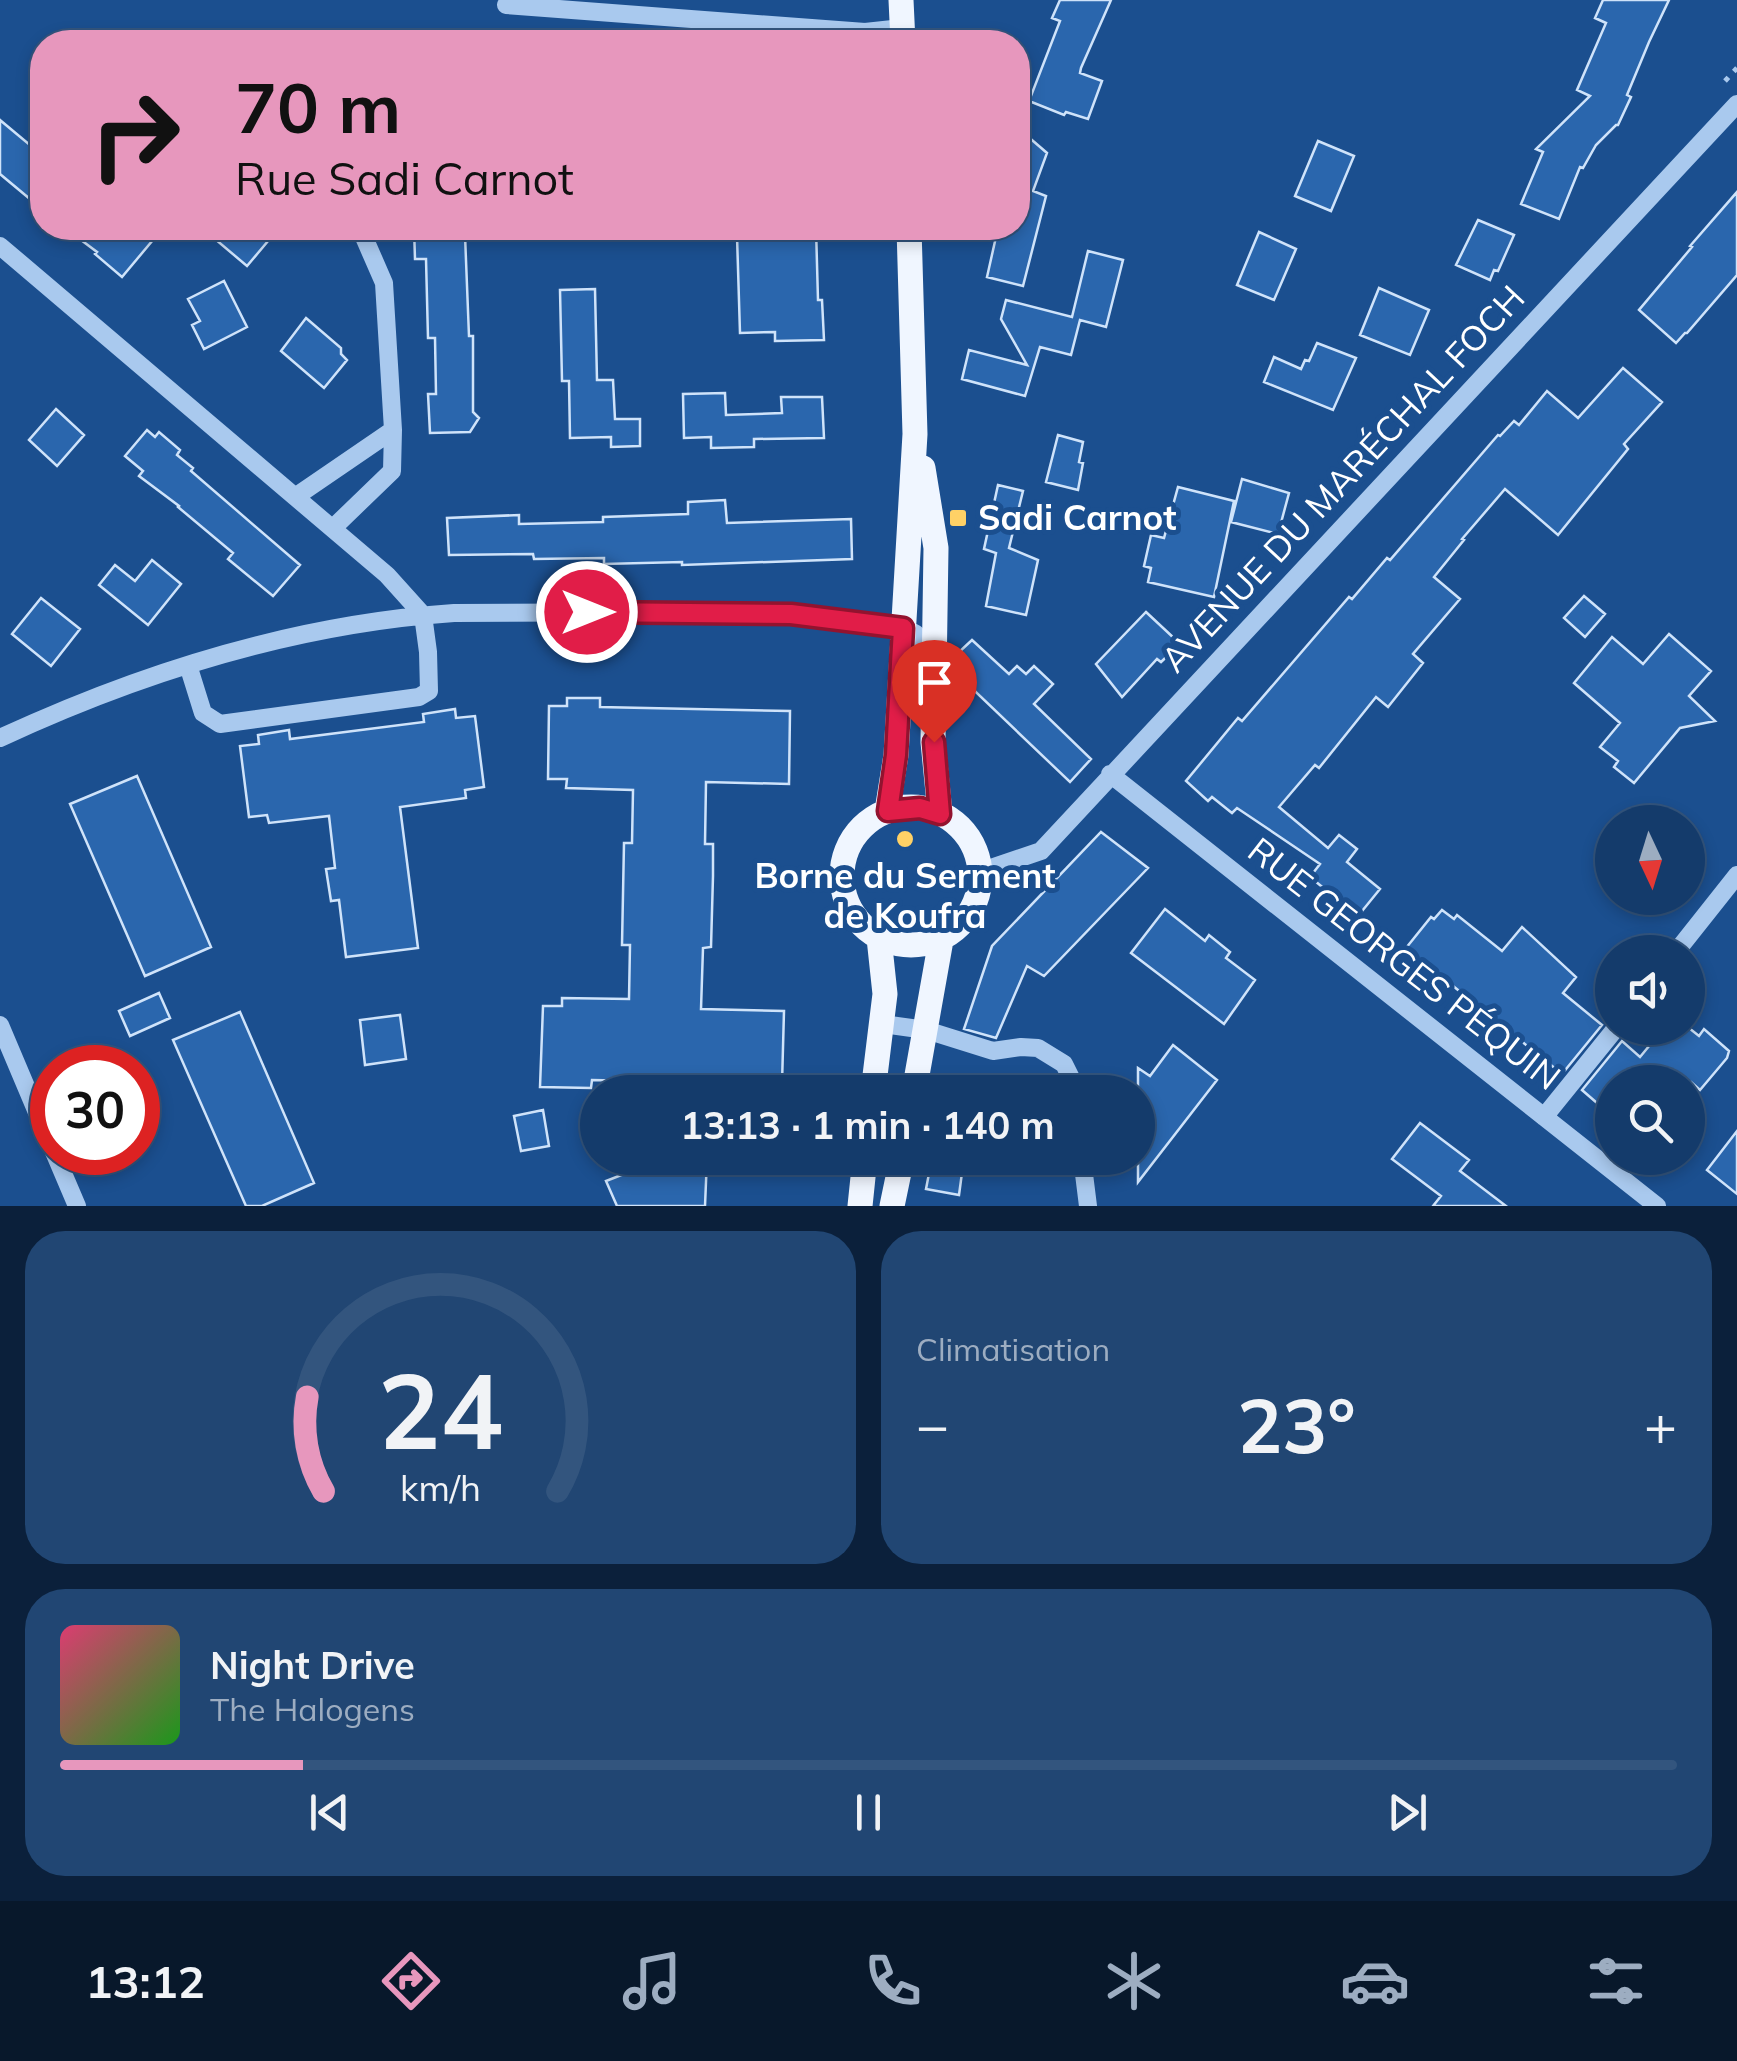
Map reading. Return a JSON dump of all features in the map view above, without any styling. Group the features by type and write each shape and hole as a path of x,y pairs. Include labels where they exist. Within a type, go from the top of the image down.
{"main road":[{"path":"901,0 902,30"},
{"path":"888,811 896,755 916,434 909,240"},
{"path":"916,434 936,548 934,742 940,814"},
{"path":"920,808 940,814 958,826 972,844 979,890 970,912 941,940 916,945 879,938 849,908 842,888 842,866 849,845 873,818 888,811 920,808"},
{"path":"876,1075 885,994 879,938"},
{"path":"917,1075 941,940"},
{"path":"860,1206 863,1175"},
{"path":"892,1206 898,1175"}],"street":[{"path":"506,4 839,30"},
{"name":"AVENUE DU MARÉCHAL FOCH","path":"979,872 1041,851 1737,104"},
{"path":"333,528 392,471 384,282 365,240"},
{"path":"0,246 387,575 423,615 430,679 428,692 419,697 220,724 203,714 188,665"},
{"path":"295,497 393,430"},
{"path":"0,738 96,696 188,665 312,633 423,615 701,612 791,614 903,628 916,634 934,742"},
{"name":"RUE GEORGES PÉQUIN","path":"1110,774 1657,1206"},
{"path":"1689,935 1737,875"},
{"path":"882,1024 926,1030 993,1051 1038,1048 1064,1064 1070,1075"},
{"path":"0,1025 30,1096"},
{"path":"1544,1117 1602,1045"},
{"path":"64,1175 77,1206"},
{"path":"1084,1175 1088,1206"}],"building":[{"path":"1060,0 1111,0 1080,73 1102,81 1088,119 1066,112 1064,115 1030,101 1060,21 1052,18"},
{"path":"1603,0 1669,0 1618,125 1580,167 1559,219 1521,204 1543,152 1536,149 1590,96 1577,90 1606,23 1595,18"},
{"path":"0,120 30,145 30,199 0,174"},
{"path":"1030,138 1047,153 1033,191 1046,196 1023,286 987,277 995,240 1030,240"},
{"path":"1318,141 1354,156 1331,211 1295,196"},
{"path":"1737,192 1737,275 1676,343 1639,310"},
{"path":"1478,220 1514,235 1490,280 1456,265"},
{"path":"1259,232 1296,249 1274,300 1237,285"},
{"path":"81,240 153,240 122,277"},
{"path":"216,240 269,240 247,266"},
{"path":"414,240 465,240 469,336 473,336 473,412 479,418 470,432 430,433 428,394 436,394 435,338 428,338 426,259 415,259"},
{"path":"737,240 816,240 824,340 775,341 775,332 740,333"},
{"path":"1088,251 1123,260 1106,327 1080,320 1071,355 1040,347 1025,396 962,379 969,350 1027,365 1001,319 1006,300 1072,317"},
{"path":"224,281 247,327 204,349 192,325 200,321 188,299"},
{"path":"1379,288 1429,310 1410,355 1360,335"},
{"path":"595,289 597,380 613,380 615,419 640,419 640,446 611,447 611,437 570,438 569,381 562,381 560,290"},
{"path":"306,318 341,348 347,360 324,388 281,351"},
{"path":"1317,343 1356,358 1333,410 1264,382 1274,357 1301,369"},
{"path":"1623,368 1662,402 1624,444 1628,449 1558,535 1505,489 1434,577 1460,599 1413,654 1423,663 1388,707 1376,697 1319,768 1315,765 1279,807 1328,848 1339,835 1357,849 1347,862 1380,889 1358,916 1310,877 1320,864 1237,808 1232,813 1212,797 1208,801 1186,781 1238,718 1242,721 1349,597 1352,599 1387,558 1390,560 1498,435 1514,421 1519,425 1547,391 1578,418"},
{"path":"725,393 726,415 782,413 781,397 822,397 824,438 754,439 754,447 711,448 711,437 684,438 683,394"},
{"path":"56,409 84,435 57,466 29,440"},
{"path":"147,430 155,437 159,432 180,450 177,455 193,468 191,471 300,565 273,596 228,559 233,553 139,476 143,471 125,456"},
{"path":"1058,435 1083,442 1078,490 1046,482"},
{"path":"1242,479 1289,493 1278,534 1231,522"},
{"path":"998,485 1023,491 1009,548 1038,560 1026,615 986,606 996,553 984,549"},
{"path":"1178,487 1234,501 1214,597 1148,582 1151,568 1144,566 1151,535 1164,538"},
{"path":"725,500 727,523 851,519 852,559 682,565 604,564 604,558 534,559 533,554 449,555 447,518 519,515 519,524 603,522 603,517 688,514 688,502"},
{"path":"152,560 181,584 148,625 99,585 115,565 135,581"},
{"path":"1584,596 1605,614 1585,637 1564,618"},
{"path":"41,598 80,629 51,666 12,634"},
{"path":"1146,612 1176,640 1177,647 1161,662 1157,659 1122,697 1096,664"},
{"path":"1669,634 1711,671 1689,696 1715,721 1680,728 1634,783 1614,767 1618,761 1600,747 1620,723 1574,683 1612,637 1643,664"},
{"path":"972,640 1009,674 1017,666 1026,674 1034,666 1053,684 1034,704 1091,759 1070,782 959,676 958,653"},
{"path":"567,698 600,698 600,707 790,711 789,784 706,782 705,844 713,844 713,876 711,947 703,948 701,1009 784,1011 782,1075 580,1075 580,1088 540,1087 543,1006 562,1006 562,998 629,999 630,945 622,945 624,843 632,843 633,790 566,788 567,779 548,779 549,706 567,706"},
{"path":"455,709 456,718 475,716 484,787 465,790 466,798 400,807 418,948 346,957 339,900 331,901 326,869 335,868 329,816 269,823 267,815 249,817 240,746 259,744 258,735 289,730 290,739 424,722 423,714"},
{"path":"137,776 211,947 145,976 70,804"},
{"path":"1101,832 1148,868 1044,976 1027,966 996,1038 964,1029 992,946"},
{"path":"1165,909 1205,941 1209,935 1230,952 1226,958 1255,980 1224,1024 1131,953"},
{"path":"1442,910 1454,919 1457,915 1502,951 1522,927 1576,977 1563,993 1595,1019 1595,1034 1562,1074 1406,948 1431,917 1434,919"},
{"path":"159,993 170,1018 130,1036 119,1011"},
{"path":"240,1012 314,1183 262,1206 246,1206 173,1040"},
{"path":"400,1015 406,1059 365,1065 360,1020"},
{"path":"1705,1030 1729,1051 1705,1084 1705,1065 1602,1065 1619,1045 1626,1045 1640,1057 1650,1045 1705,1045"},
{"path":"1173,1045 1217,1080 1155,1160 1155,1075 1151,1075"},
{"path":"1595,1074 1595,1101 1582,1090"},
{"path":"543,1110 549,1146 521,1151 514,1116"},
{"path":"1420,1123 1469,1160 1460,1171 1506,1206 1433,1206 1441,1196 1392,1159"},
{"path":"1737,1131 1737,1194 1707,1170"},
{"path":"621,1175 706,1175 705,1206 617,1206 606,1181"},
{"path":"929,1175 962,1175 959,1195 926,1189"}],"place":[{"name":"Sadi Carnot","path":"958,518"},
{"name":"Borne du Serment de Koufra","path":"905,839"}],"route":[{"path":"587,612 791,614 903,628 896,755 888,811 920,808 940,814 934,742"}]}
